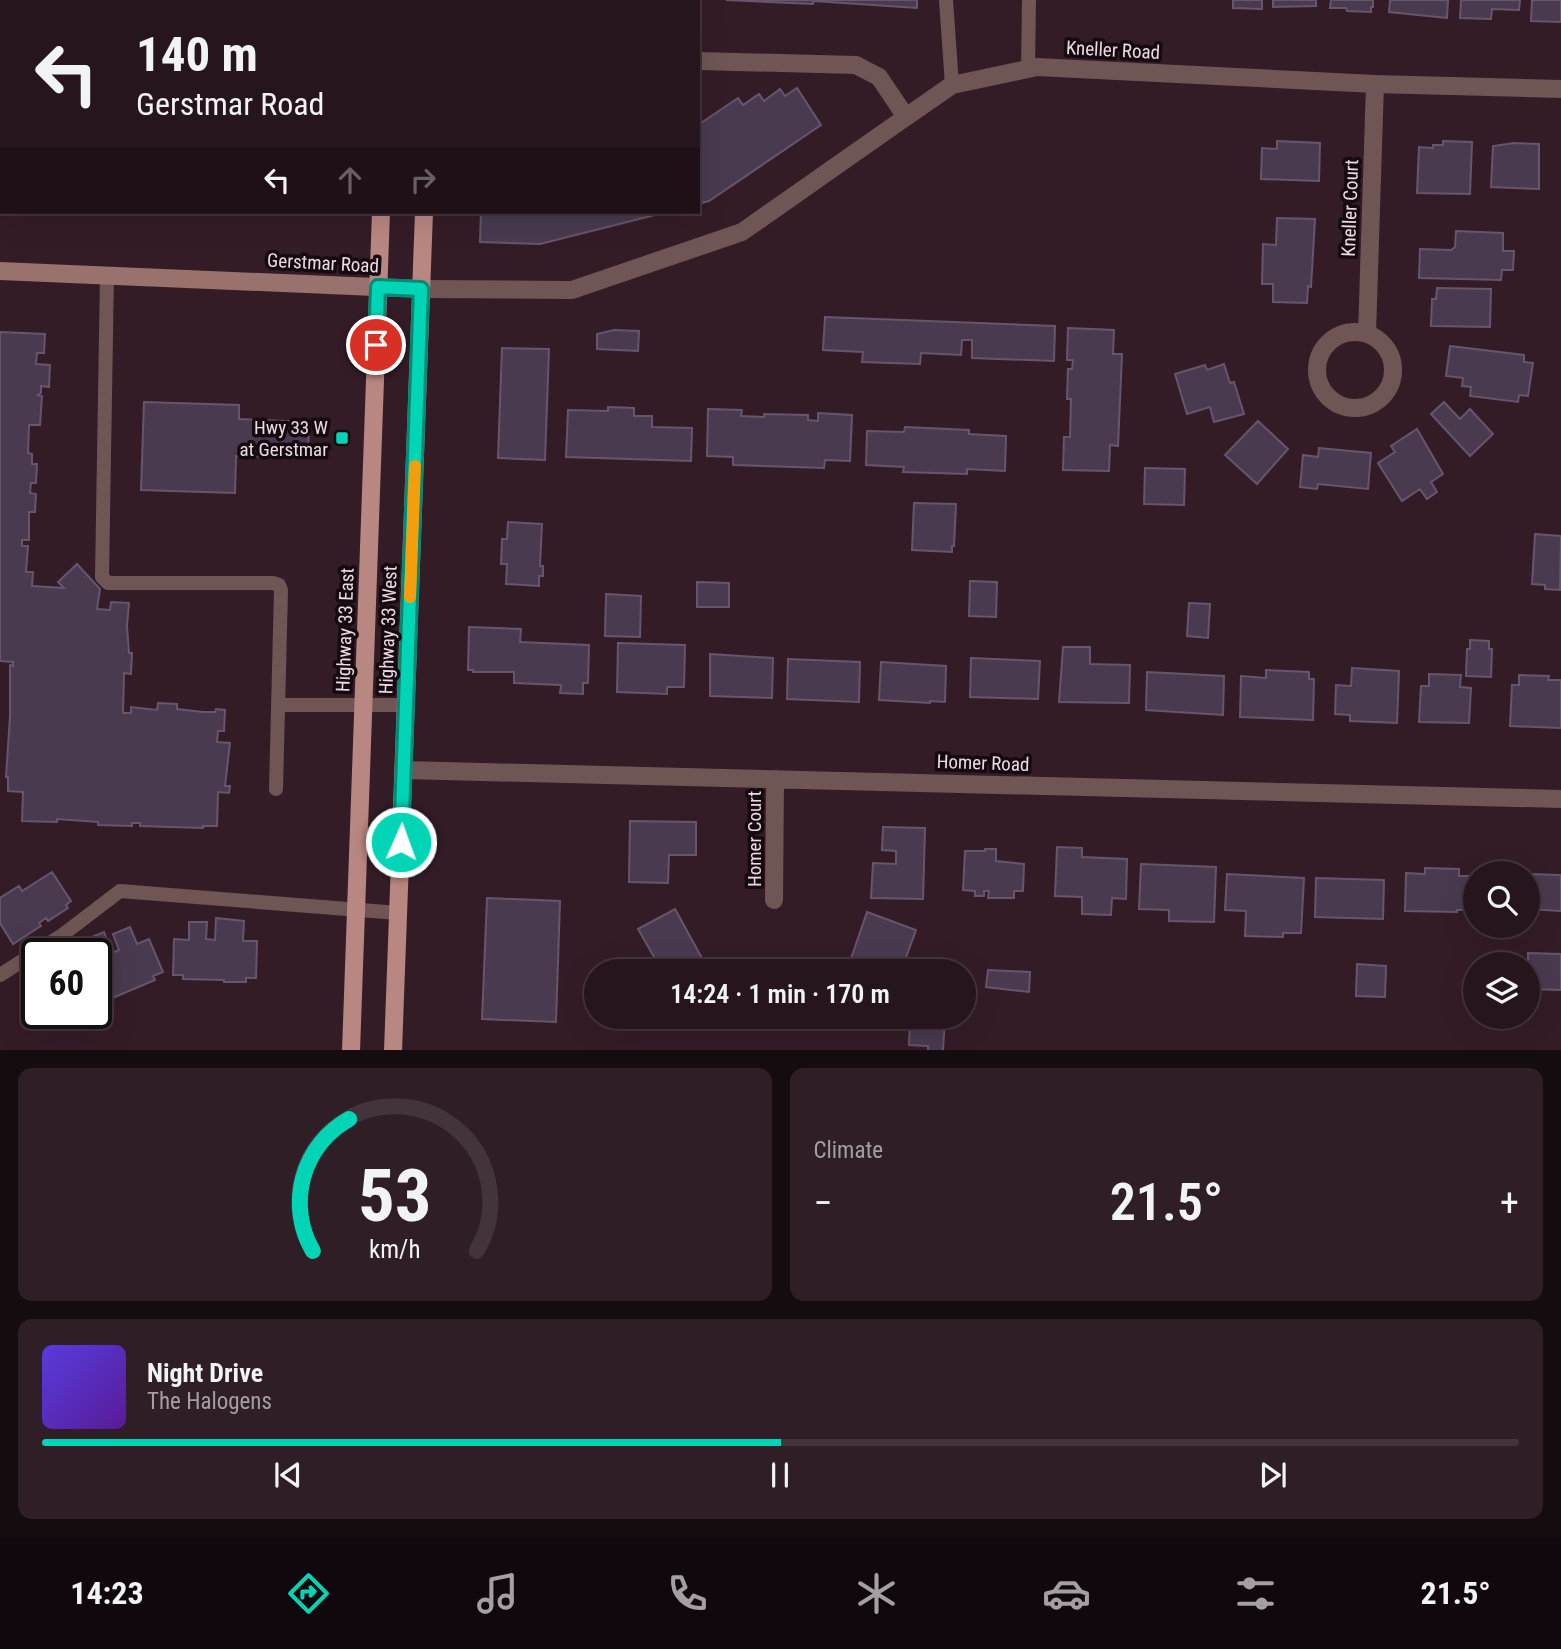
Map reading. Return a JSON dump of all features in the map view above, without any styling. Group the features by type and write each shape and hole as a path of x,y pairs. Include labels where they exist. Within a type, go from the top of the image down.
{"main road":[{"name":"Highway 33 East","path":"351,1050 381,214"},
{"name":"Highway 33 West","path":"394,1050 424,214"}],"street":[{"path":"700,61 856,65 879,77 906,117"},
{"name":"Kneller Road","path":"640,267 742,232 952,85 1037,67 1375,84 1561,89"},
{"name":"Kneller Court","path":"1367,334 1375,84"},
{"name":"Gerstmar Road","path":"0,271 421,289 572,290 640,267"},
{"path":"1354,331 1367,334 1378,339 1386,348 1393,372 1384,394 1363,407 1350,408 1328,397 1320,386 1318,361 1322,350 1331,340 1354,331"},
{"name":"Homer Road","path":"404,770 1561,799"},
{"name":"Homer Court","path":"774,900 775,779"}],"lane":[{"path":"946,0 952,85"},
{"path":"1028,69 1029,0"},
{"path":"107,275 103,577 108,583 279,585 276,789"},
{"path":"278,705 406,705"},
{"path":"0,975 61,936 120,891 398,913"}],"building":[{"path":"726,0 917,0 917,8 813,1 813,4"},
{"path":"1233,0 1262,0 1262,9 1233,8"},
{"path":"1273,0 1316,0 1316,6 1273,7"},
{"path":"1331,0 1373,0 1373,7 1371,12 1347,11 1346,8 1330,8"},
{"path":"1390,0 1448,0 1447,18 1389,12"},
{"path":"1461,0 1520,0 1519,10 1492,9 1491,19 1460,18"},
{"path":"1532,0 1561,0 1561,22 1531,21"},
{"path":"797,88 821,125 709,201 700,203 700,124 738,98 743,105 759,94 764,101 780,89 785,96"},
{"path":"1277,141 1320,143 1319,181 1261,179 1262,148 1277,149"},
{"path":"1443,141 1472,142 1470,194 1417,193 1419,147 1433,148 1433,145 1443,145"},
{"path":"1539,144 1539,189 1491,187 1493,146"},
{"path":"481,214 659,214 540,244 480,242"},
{"path":"1277,218 1315,219 1311,287 1308,286 1307,303 1273,302 1273,284 1262,284 1263,244 1276,245"},
{"path":"1456,231 1503,233 1503,251 1514,251 1513,270 1502,270 1501,280 1419,278 1420,249 1451,250 1455,247"},
{"path":"1437,288 1491,289 1490,327 1431,326 1432,299 1436,299"},
{"path":"825,317 1055,326 1054,361 972,358 972,340 962,340 961,355 921,353 920,364 862,362 863,352 823,350"},
{"path":"1068,328 1114,330 1113,354 1122,354 1118,446 1110,445 1109,471 1063,470 1064,437 1070,437 1071,399 1067,399 1068,369 1072,369 1073,360 1067,360"},
{"path":"614,330 639,331 638,351 597,349 597,334"},
{"path":"0,332 45,334 44,353 37,353 36,364 50,365 49,387 41,386 41,393 38,395 42,396 40,425 29,425 28,453 32,454 32,464 37,464 36,483 31,483 30,493 36,494 35,512 29,512 29,540 22,540 22,546 28,546 26,572 33,572 32,586 64,588 58,582 77,564 100,589 97,609 110,610 111,602 129,603 127,626 129,653 132,653 131,674 124,673 123,713 131,713 131,707 157,710 158,703 177,704 177,709 203,712 225,710 224,731 218,731 217,742 230,743 225,786 230,786 229,793 218,792 217,826 140,826 140,823 132,823 132,826 98,825 98,822 57,819 57,822 22,821 23,792 8,791 6,777 10,665 13,666 13,662 0,661"},
{"path":"1450,346 1524,355 1524,362 1533,363 1528,396 1519,395 1518,402 1470,396 1471,387 1462,386 1463,378 1446,376"},
{"path":"502,348 549,349 545,460 498,458"},
{"path":"1224,364 1230,383 1234,382 1244,414 1214,422 1210,407 1187,414 1175,374 1205,365 1207,370"},
{"path":"144,402 239,405 239,419 309,422 308,458 236,456 235,493 141,490"},
{"path":"1444,402 1460,419 1470,409 1493,434 1470,456 1431,414"},
{"path":"608,407 634,408 634,416 652,416 652,427 692,428 691,461 566,457 568,410 608,411"},
{"path":"708,409 742,410 741,416 808,415 808,420 818,421 818,413 852,415 850,461 825,460 824,468 733,465 733,457 707,456"},
{"path":"1258,421 1288,449 1257,484 1225,455"},
{"path":"905,427 969,430 969,434 1006,436 1005,471 967,469 967,474 903,472 904,467 866,465 867,431 904,432"},
{"path":"1417,429 1443,474 1431,482 1437,492 1427,499 1420,489 1402,501 1378,463 1395,452 1391,446"},
{"path":"1319,448 1371,453 1368,489 1318,484 1317,489 1300,487 1303,455 1318,457"},
{"path":"1145,468 1185,469 1184,505 1144,504"},
{"path":"914,503 956,504 952,552 912,550"},
{"path":"508,522 542,524 540,566 543,566 543,576 539,576 539,586 506,584 507,564 501,564 502,539 507,539"},
{"path":"1535,534 1561,536 1560,590 1545,589 1545,585 1532,584"},
{"path":"970,581 997,582 996,617 969,616"},
{"path":"697,582 729,583 729,607 697,607"},
{"path":"606,594 641,596 640,637 605,636"},
{"path":"1189,603 1210,604 1208,638 1187,636"},
{"path":"469,627 521,629 520,642 589,645 588,683 583,683 583,694 560,693 561,685 514,683 514,672 468,670"},
{"path":"1470,640 1489,641 1489,649 1492,649 1491,677 1466,676"},
{"path":"618,643 685,645 684,687 667,687 667,694 617,692"},
{"path":"1063,647 1090,647 1090,664 1130,665 1129,703 1059,702"},
{"path":"710,654 773,658 772,698 710,696"},
{"path":"971,658 1040,661 1038,699 970,697"},
{"path":"788,659 860,662 859,702 787,699"},
{"path":"881,662 946,666 945,702 879,700"},
{"path":"1352,668 1399,671 1397,723 1350,721 1350,715 1335,714 1336,685 1351,686"},
{"path":"1266,670 1309,672 1309,679 1314,679 1313,720 1240,717 1241,676 1266,678"},
{"path":"1147,672 1224,676 1223,715 1146,710"},
{"path":"1429,674 1461,675 1460,687 1471,688 1469,723 1419,722 1421,686 1429,686"},
{"path":"1519,675 1549,676 1548,680 1561,680 1561,728 1510,726 1512,685 1519,685"},
{"path":"630,821 696,822 696,855 669,855 668,883 629,882"},
{"path":"883,827 925,828 923,899 871,898 873,863 896,864 896,851 882,850"},
{"path":"1057,847 1082,848 1082,857 1127,859 1126,899 1112,898 1111,915 1082,914 1082,897 1055,896"},
{"path":"996,849 996,861 1024,864 1023,891 1014,891 1014,898 988,898 989,891 984,891 984,896 975,896 975,891 963,890 965,851"},
{"path":"1141,864 1216,867 1214,922 1169,921 1169,910 1139,909"},
{"path":"1425,868 1459,869 1459,876 1463,876 1463,910 1405,911 1406,873 1425,874"},
{"path":"52,872 71,901 66,905 68,908 48,921 46,918 39,923 41,926 13,944 0,923 0,898 19,886 22,891"},
{"path":"1227,874 1304,878 1301,933 1283,933 1283,937 1245,936 1246,911 1225,910"},
{"path":"1540,874 1561,875 1561,911 1540,910"},
{"path":"1316,878 1384,880 1383,919 1315,917"},
{"path":"487,898 560,901 556,1022 482,1019"},
{"path":"675,909 702,959 655,959 638,929"},
{"path":"867,912 916,930 905,959 851,959"},
{"path":"216,918 244,921 243,941 257,941 256,978 246,978 246,982 224,982 183,979 183,975 173,975 174,939 189,940 189,922 207,922 206,939 215,940"},
{"path":"130,927 137,944 149,939 163,972 153,976 155,980 112,998 112,953 119,950 113,934"},
{"path":"104,932 106,938 89,938"},
{"path":"1540,953 1561,954 1561,990 1540,989"},
{"path":"1357,964 1386,966 1385,997 1356,996"},
{"path":"988,970 1030,972 1029,992 986,987"},
{"path":"910,1029 944,1029 943,1050 928,1050 928,1046 909,1045"}],"slow traffic":[{"path":"410,597 415,466"}],"place":[{"name":"Hwy 33 W at Gerstmar","path":"342,438"}],"route":[{"path":"376,345 378,287 421,289 401,842"}]}
